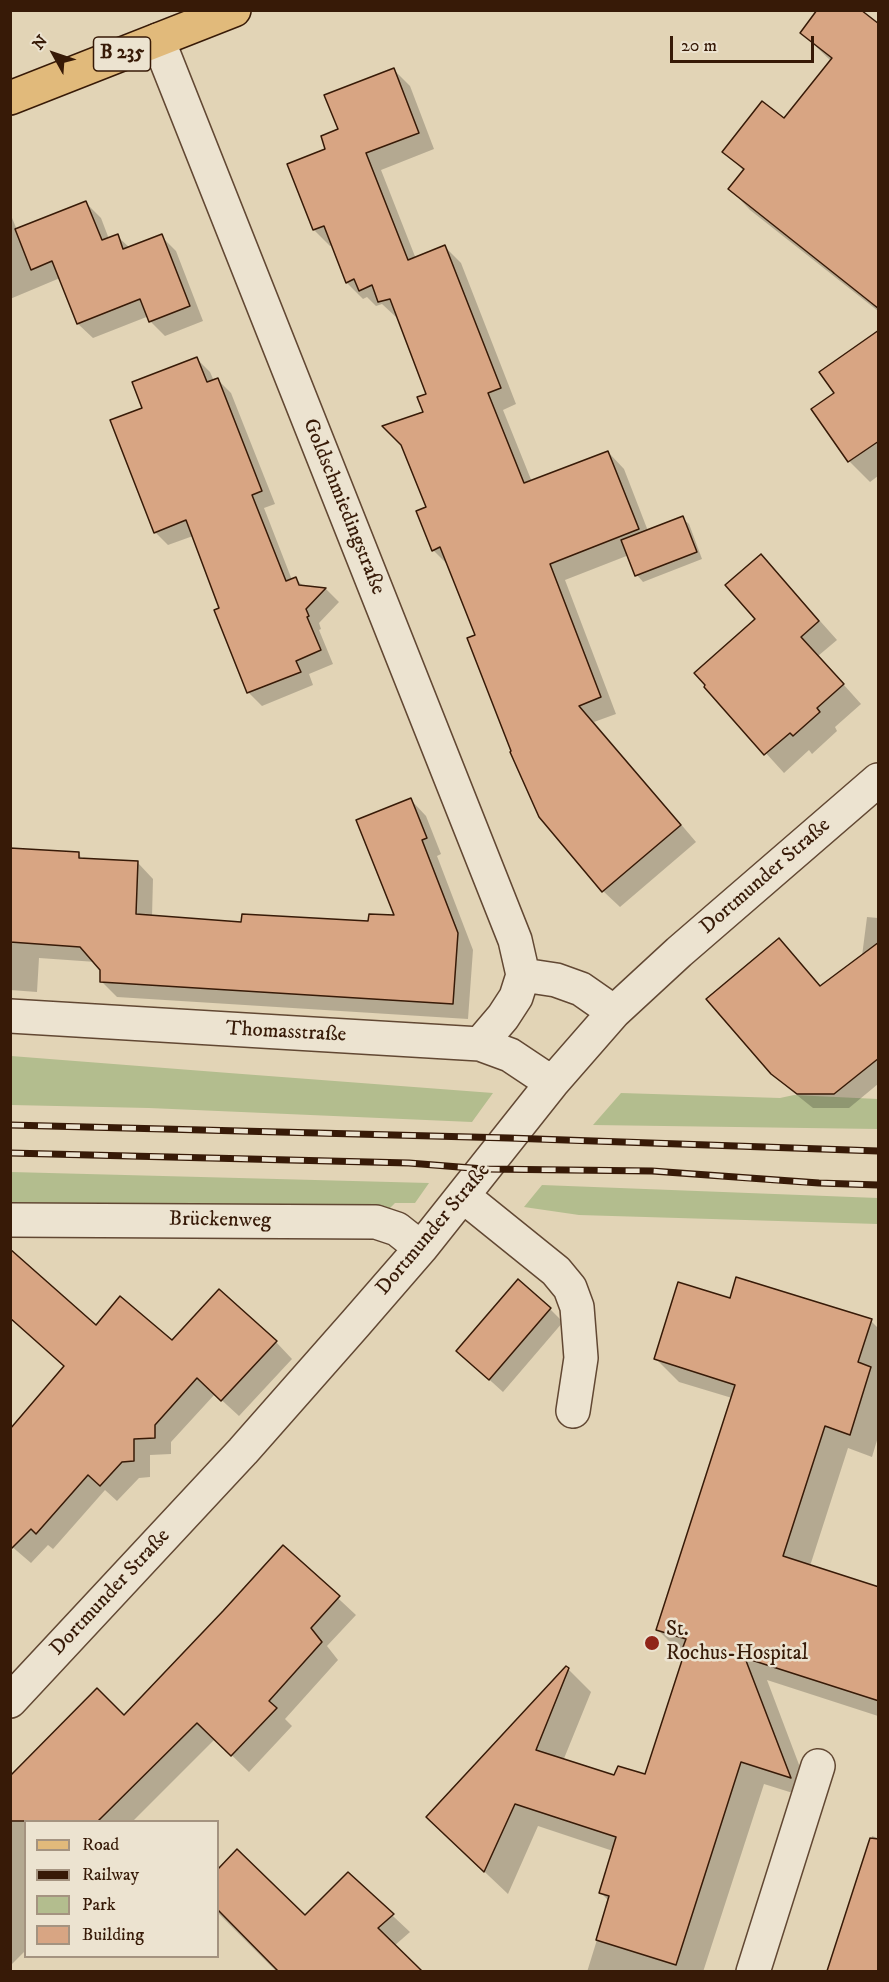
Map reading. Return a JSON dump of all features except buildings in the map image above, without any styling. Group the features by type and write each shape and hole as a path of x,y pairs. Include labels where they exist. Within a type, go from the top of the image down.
{"main road":[{"name":"B 235","path":"10,98 234,10"}],"street":[{"name":"Goldschmiedingstraße","path":"158,40 515,940 523,975"},
{"name":"Dortmunder Straße","path":"10,1701 243,1451 421,1248 552,1083 614,1012 679,952 879,780"},
{"path":"480,1044 516,998 523,975 556,980 581,989 614,1012"},
{"name":"Thomasstraße","path":"10,1016 480,1044 510,1055 552,1083"},
{"path":"463,1196 556,1271 570,1288 577,1307 581,1358 573,1412"},
{"name":"Brückenweg","path":"10,1220 376,1222 397,1229 421,1248"},
{"path":"753,1971 818,1766"}],"green space":[{"path":"11,1056 493,1093 472,1122 149,1108 11,1105"},
{"path":"621,1093 780,1098 794,1095 878,1099 878,1129 593,1125"},
{"path":"11,1172 429,1183 415,1203 395,1203 390,1208 11,1210"},
{"path":"542,1185 878,1198 878,1224 579,1215 524,1207"}],"railway":[{"path":"10,1125 509,1138 878,1151"},
{"path":"10,1153 409,1163 484,1169 652,1171 878,1185"}],"place":[{"name":"St. Rochus-Hospital","path":"652,1643"}]}
